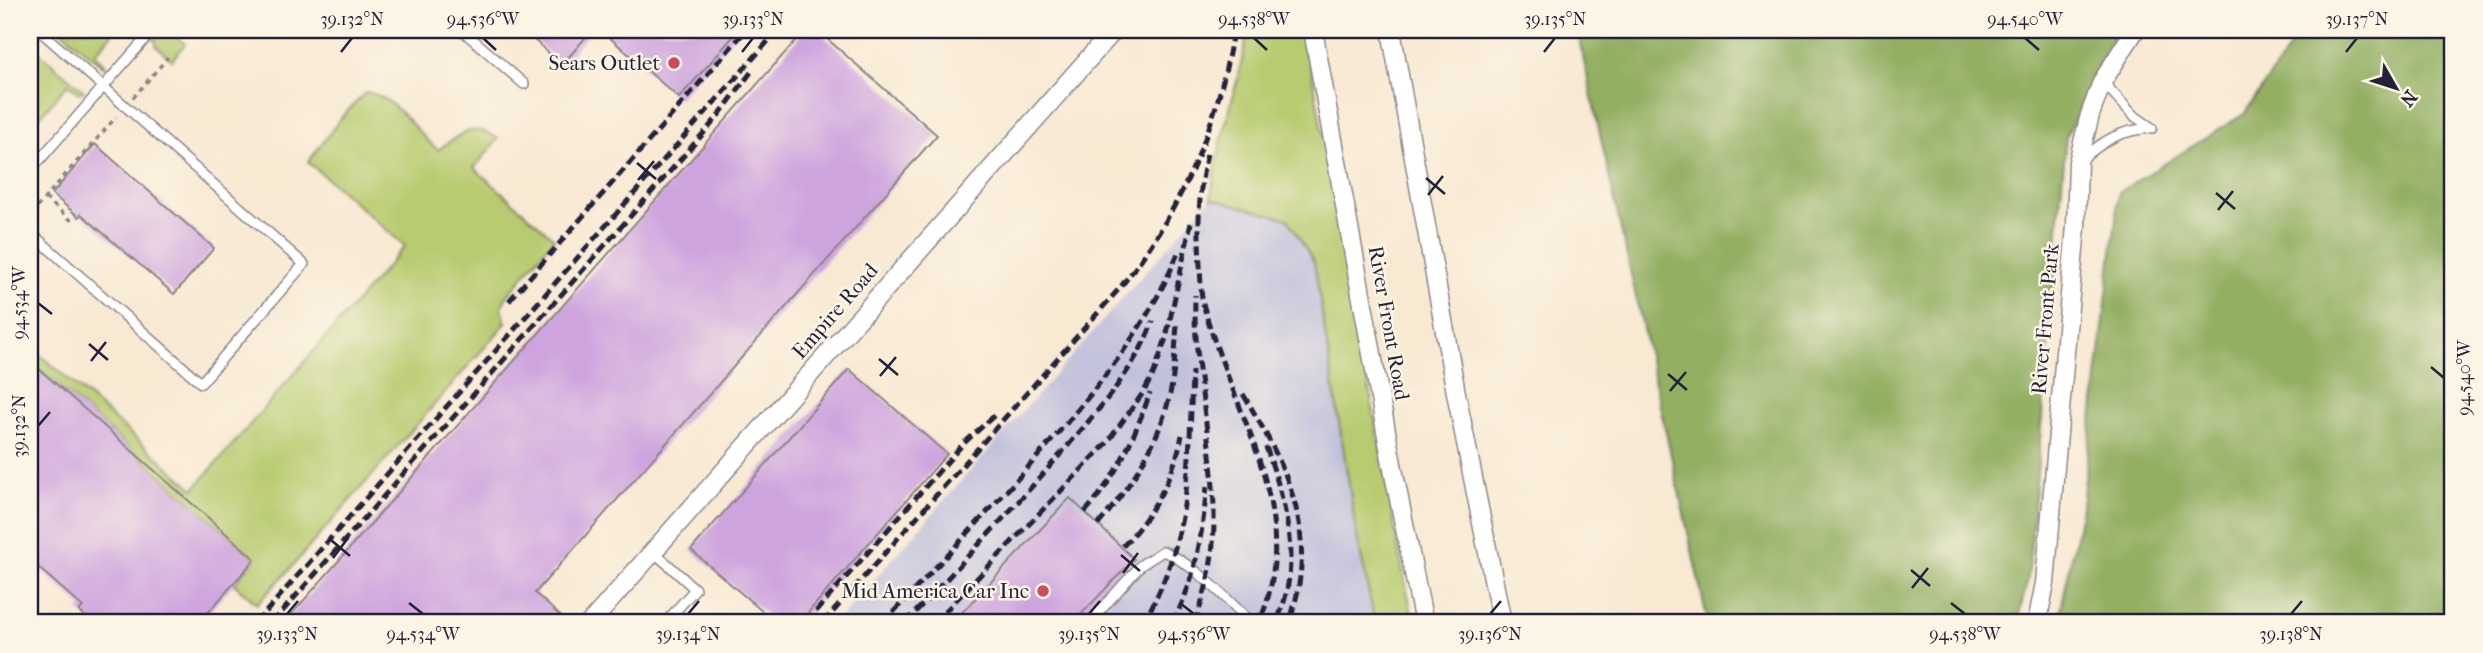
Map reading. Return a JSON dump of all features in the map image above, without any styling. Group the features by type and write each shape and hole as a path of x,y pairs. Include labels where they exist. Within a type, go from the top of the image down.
{"street":[{"name":"Empire Road","path":"590,623 1114,30"},
{"name":"River Front Road","path":"1314,30 1392,464 1424,623"},
{"path":"1391,30 1456,393 1502,623"},
{"name":"River Front Park","path":"2037,623 2048,556 2075,240 2078,162 2102,82 2135,30"}],"lane":[{"path":"30,232 201,383 304,264 39,30"},
{"path":"461,30 524,85"},
{"path":"30,170 145,39"},
{"path":"2078,162 2123,132 2152,128 2133,115 2102,82"},
{"path":"653,551 695,589 665,623"},
{"path":"1088,623 1141,565 1163,551 1208,583 1252,623"}],"path":[{"path":"30,215 168,57"},
{"path":"46,198 72,221"}],"shaded area":[{"path":"1211,198 1288,219 1314,262 1357,536 1375,623 836,623"}],"green space":[{"path":"60,30 115,30 95,54 106,66 103,66"},
{"path":"143,30 168,30 185,44 172,60"},
{"path":"1248,30 1304,30 1414,623 1375,623 1357,536 1314,262 1288,219 1211,198 1218,156"},
{"path":"1577,30 2116,30 2066,137 2028,578 2017,623 1708,623"},
{"path":"2302,30 2453,30 2453,623 2058,623 2081,513 2119,192 2244,114"},
{"path":"30,49 40,53 84,91 79,93 68,84 30,128"},
{"path":"366,92 396,107 438,150 467,132 482,131 498,139 474,168 554,238 505,299 502,308 506,323 257,604 234,584 255,559 30,361 30,346 194,489 405,246 308,162 341,118"}],"building":[{"name":"Sears Outlet","path":"539,30 592,30 562,65 532,38"},
{"name":"Sears Outlet","path":"601,30 739,30 679,98"},
{"path":"805,30 817,30 937,135 535,593 568,623 284,623"},
{"path":"95,144 214,248 174,294 81,214 79,217 52,194"},
{"path":"30,361 255,559 199,623 93,623 79,611 83,607 30,560"},
{"path":"849,369 947,454 799,623 776,623 691,550"},
{"name":"Mid America Car Inc","path":"1070,498 1134,559 1073,623 952,623"}],"railway":[{"path":"509,301 746,30"},
{"path":"256,623 778,30"},
{"path":"823,623 1118,290 1140,261 1178,200 1207,134 1227,65 1233,30"},
{"path":"272,623 716,119 752,71"},
{"path":"1207,154 1200,195 1199,223 1203,302 1216,346 1260,462 1270,501 1275,541 1272,582 1259,623"},
{"path":"934,623 1107,443 1143,393 1154,373 1166,338 1191,223"},
{"path":"883,623 1026,469 1103,379 1152,306 1178,253"},
{"path":"1194,623 1207,582 1213,542 1214,501 1196,337 1195,295"},
{"path":"905,623 1026,493 1103,404 1136,356 1153,321"},
{"path":"1098,525 1133,478 1160,427 1172,381 1177,325"},
{"path":"1143,623 1159,592 1179,531 1188,470 1192,371"},
{"path":"1085,512 1124,456 1150,393"},
{"path":"1243,394 1274,450 1295,504 1301,560 1298,590 1289,623"},
{"path":"806,623 962,445 997,413"},
{"path":"1123,546 1160,495 1173,466 1182,435"},
{"path":"1266,447 1280,490 1289,535 1289,579 1276,623"},
{"path":"1172,623 1192,574 1207,486"}],"place":[{"name":"Sears Outlet","path":"674,63"},
{"name":"Mid America Car Inc","path":"1043,591"}]}
